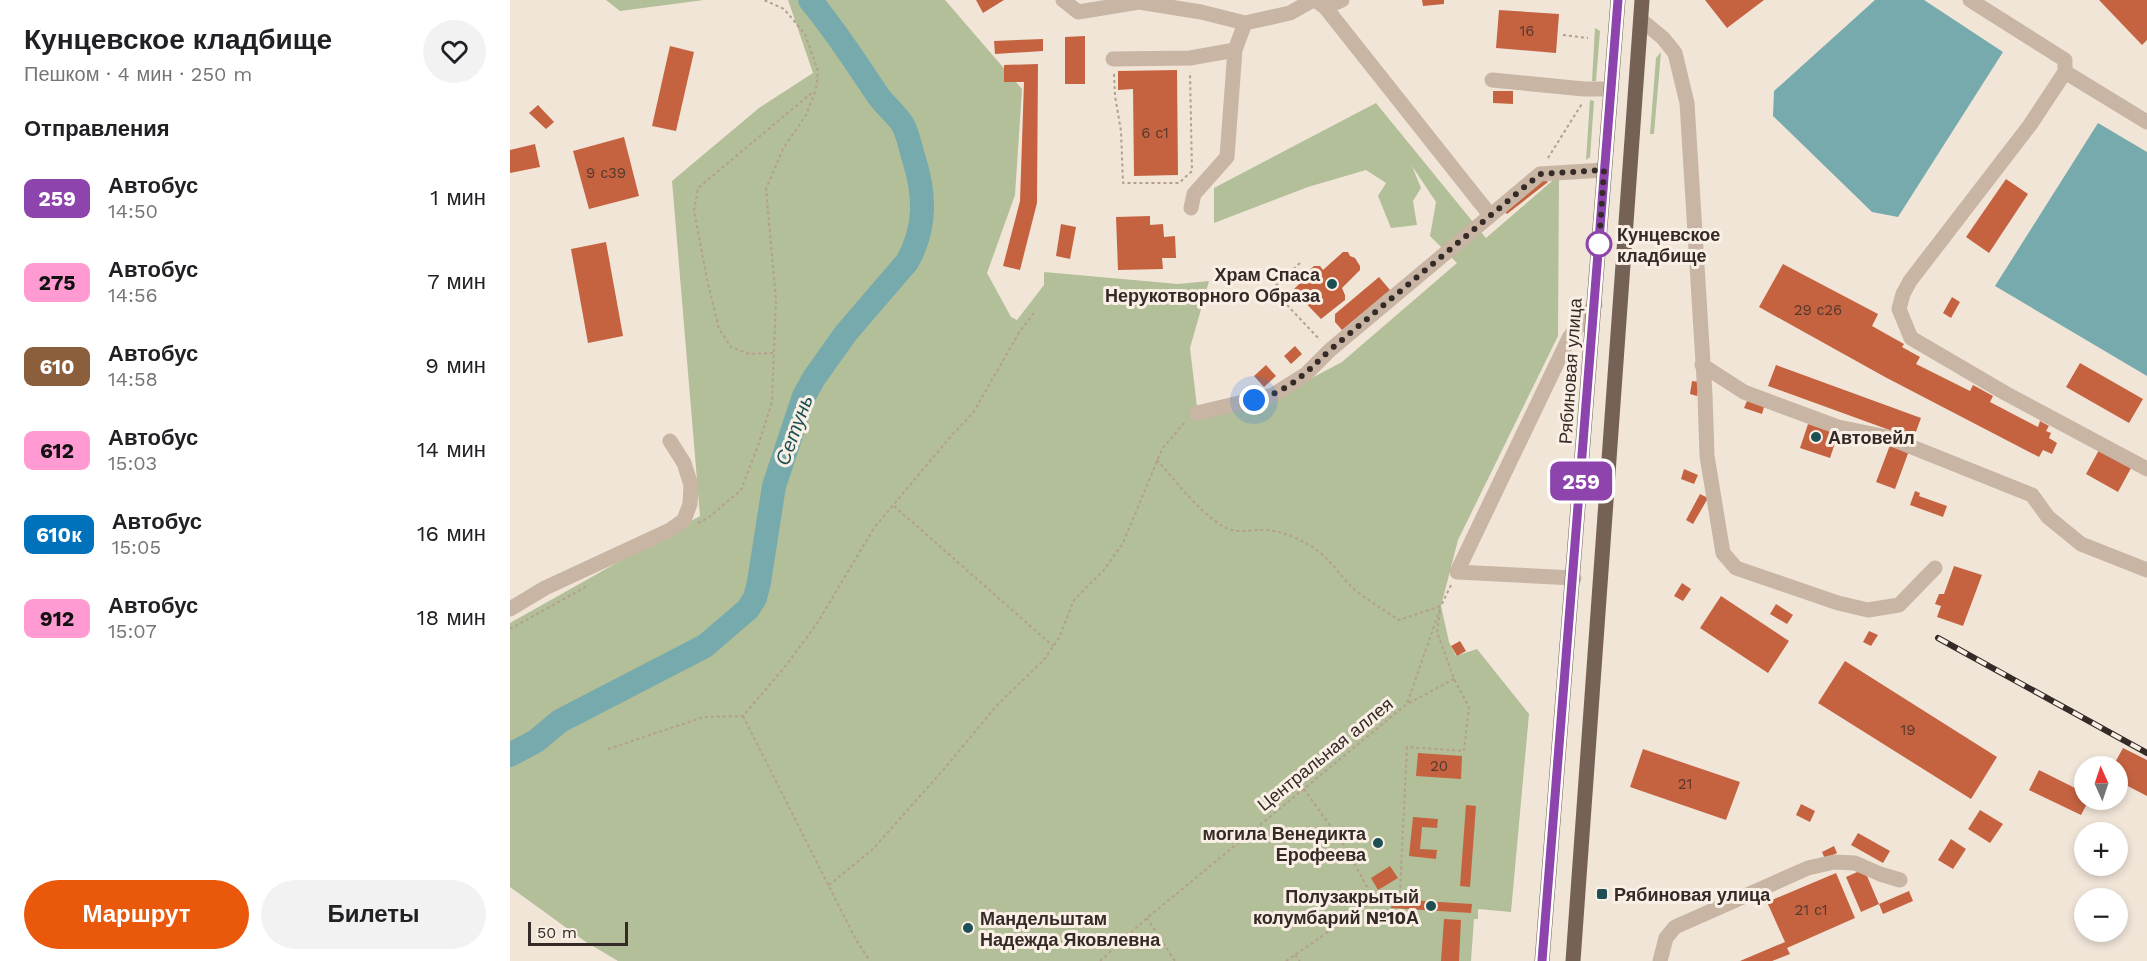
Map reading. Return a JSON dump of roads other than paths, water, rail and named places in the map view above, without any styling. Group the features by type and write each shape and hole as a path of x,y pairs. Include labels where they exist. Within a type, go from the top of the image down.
{"main road":[{"name":"Рябиновая улица","path":"1542,961 1618,0"},
{"path":"1575,957 1642,0"}],"lane":[{"path":"1064,0 1078,12 1139,2 1201,12 1245,23 1290,13 1318,2 1342,0"},
{"path":"1970,0 2065,60 2065,72 2030,125 1910,281 1899,309 1911,338 2005,393 2147,469"},
{"path":"1318,2 1490,215"},
{"path":"1641,20 1663,38 1676,53 1687,103 1707,456 1723,553 1736,568 1838,603 1869,610 1899,605 1935,568"},
{"path":"1191,208 1194,194 1227,157 1235,50 1245,23"},
{"path":"1113,59 1190,58 1235,50"},
{"path":"2065,72 2147,122"},
{"path":"1492,80 1584,89 1611,89"},
{"path":"1197,413 1273,395 1292,384 1540,174 1604,170"},
{"path":"1574,578 1457,572 1569,338 1595,305"},
{"path":"1702,366 1744,392 1838,427 1887,437 2032,495 2048,518 2081,544 2147,570"},
{"path":"510,609 545,588 670,530 684,520 690,504 691,485 684,463 670,441"},
{"path":"1660,961 1666,938 1675,927 1808,868 1834,862 1856,863 1900,880"}],"water":[{"path":"1875,0 1924,0 2003,52 1898,217 1872,212 1773,116 1774,91"},
{"path":"2098,123 2147,152 2147,376 1995,286"}],"waterway":[{"name":"Сетунь","path":"510,755 536,741 560,721 705,646 748,609 755,598 759,582 774,486 804,396 846,333 907,262 913,249 921,223 922,197 908,136 903,125 880,98 810,0"}],"railway":[{"path":"1938,638 2147,753"}],"place":[{"name":"Кунцевское кладбище","path":"1599,244"},
{"name":"Храм Спаса Нерукотворного Образа","path":"1332,284"},
{"name":"Автовейл","path":"1816,437"},
{"name":"могила Венедикта Ерофеева","path":"1378,843"},
{"name":"Рябиновая улица","path":"1602,894"},
{"name":"Полузакрытый колумбарий №10А","path":"1431,906"},
{"name":"Мандельштам Надежда Яковлевна","path":"968,928"}]}
